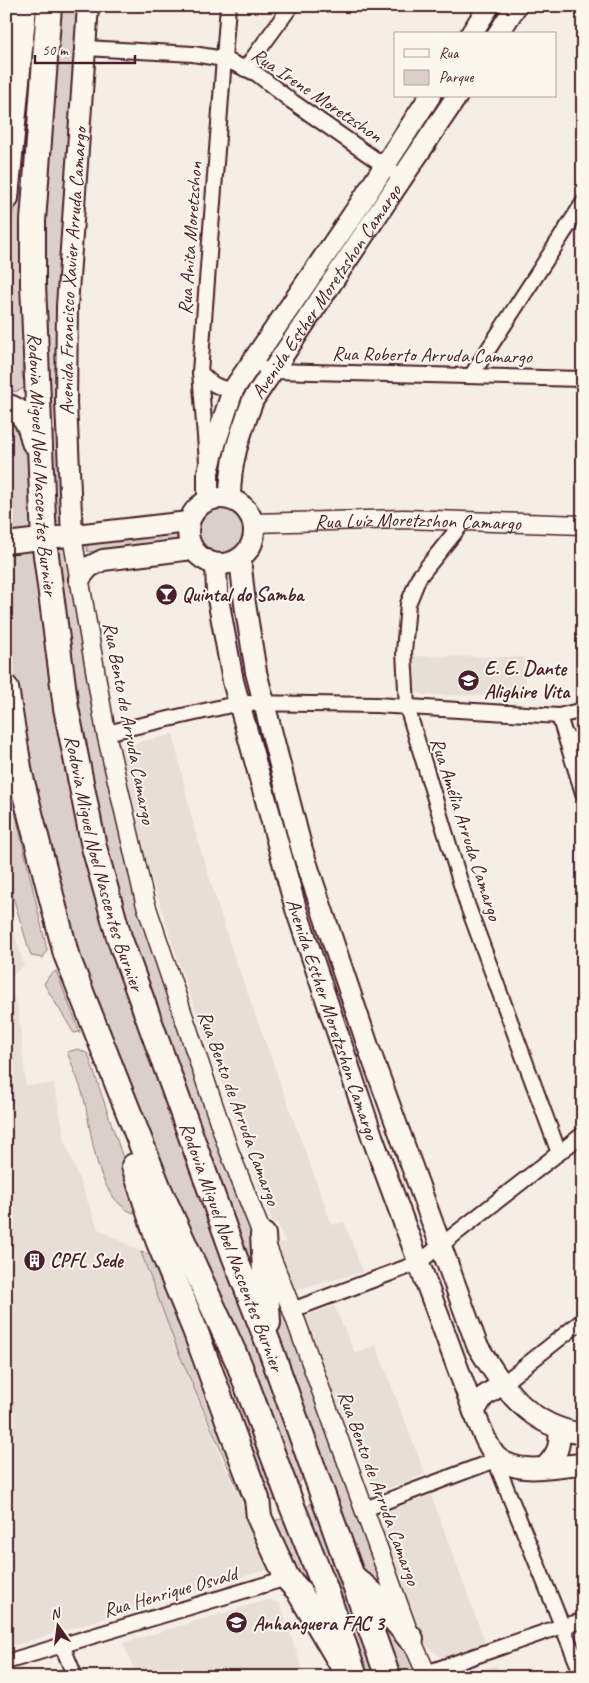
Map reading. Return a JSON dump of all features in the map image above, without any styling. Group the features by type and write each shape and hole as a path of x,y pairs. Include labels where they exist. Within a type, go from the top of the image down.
{"highway":[{"path":"6,198 24,6"},
{"name":"Rodovia Miguel Noel Nascentes Burnier","path":"49,6 33,220 34,348 44,540 66,708 94,846 119,937 235,1258 269,1345 388,1677"},
{"path":"6,406 25,416 30,424 42,490"},
{"name":"Rodovia Miguel Noel Nascentes Burnier","path":"6,688 20,774 66,954 96,1034 159,1189 239,1364 325,1588 356,1677"},
{"path":"6,747 20,774"},
{"path":"96,1034 89,1046 158,1240 195,1330 257,1499 259,1517 287,1578 298,1590 350,1677"},
{"path":"263,1235 269,1345"},
{"path":"257,1499 266,1507 281,1509 292,1506 300,1500 310,1484 311,1465"},
{"path":"351,1576 375,1596 411,1639"}],"main road":[{"name":"Avenida Francisco Xavier Arruda Camargo","path":"72,536 66,403 67,306 88,6"},
{"path":"472,32 489,6"},
{"path":"499,32 516,6"},
{"name":"Avenida Esther Moretzshon Camargo","path":"208,500 208,472 233,390 385,166 429,98"},
{"name":"Avenida Esther Moretzshon Camargo","path":"230,498 230,473 235,448 253,400 455,98"},
{"path":"219,497 230,498 241,503 249,512 254,523 252,542 240,558 233,562 216,564 198,556 192,549 188,536 188,522 199,505 219,497"},
{"path":"6,543 188,522"},
{"path":"79,579 89,567 103,560 192,549"},
{"name":"Avenida Esther Moretzshon Camargo","path":"240,558 244,604 263,702 318,902 477,1345 508,1392 546,1424 583,1434"},
{"name":"Avenida Esther Moretzshon Camargo","path":"216,564 217,593 233,681 280,857 304,937 418,1263 482,1433 498,1459"},
{"path":"474,1412 484,1397 508,1392"},
{"path":"535,1468 555,1457 559,1449 559,1429"},
{"path":"498,1459 535,1468 583,1464"}],"street":[{"name":"Rua Anita Moretzshon","path":"208,472 200,372 228,6"},
{"path":"245,68 291,6"},
{"name":"Rua Irene Moretzshon","path":"85,48 194,54 224,59 258,74 290,100 402,178"},
{"path":"471,376 583,203"},
{"name":"Rua Roberto Arruda Camargo","path":"250,365 273,371 583,379"},
{"path":"200,372 211,384 219,388 233,390"},
{"name":"Rua Luíz Moretzshon Camargo","path":"254,523 404,519 583,526"},
{"name":"Rua Amélia Arruda Camargo","path":"464,521 419,577 408,604 404,652 407,707 467,904 559,1153"},
{"name":"Rua Bento de Arruda Camargo","path":"72,536 106,733 148,911 228,1148 292,1310 411,1639 427,1675"},
{"path":"106,733 240,703 263,702 407,707 559,716 583,710"},
{"path":"559,716 583,793"},
{"path":"566,736 583,747"},
{"path":"292,1310 418,1263 583,1134"},
{"path":"508,1392 583,1320"},
{"path":"365,1509 498,1459 499,1470 583,1677"},
{"path":"511,1498 512,1486 535,1468"},
{"name":"Rua Henrique Osvald","path":"6,1662 287,1578"},
{"path":"427,1675 562,1626 583,1621"},
{"path":"62,1645 75,1677"}],"shaded area":[{"name":"E. E. Dante Alighire Vita","path":"413,656 524,657 525,696 423,695 413,690 411,676"},
{"path":"173,734 194,828 231,948 332,1225 344,1221 363,1272 295,1290 278,1245 285,1241 277,1223 272,1222 177,958 148,866 120,747"},
{"path":"6,905 24,965 6,982"},
{"path":"6,982 18,1007 26,1085 54,1084 66,1144 98,1229 141,1252 223,1462 272,1568 6,1648"},
{"path":"334,1306 355,1353 376,1345 425,1474 376,1493 303,1317"},
{"path":"431,1495 485,1642 443,1659 420,1640 381,1535 388,1511"},
{"name":"Anhanguera FAC 3","path":"270,1599 280,1604 305,1677 137,1677 123,1643"},
{"path":"496,1665 501,1677 462,1677"}],"green space":[{"path":"6,6 11,6 6,80"},
{"path":"31,6 40,6 26,253 22,375 25,387 18,391 6,392 6,293"},
{"path":"55,6 78,6 66,521 51,523 42,180"},
{"path":"6,414 26,434 31,532 6,533"},
{"path":"216,504 226,504 240,511 247,525 247,535 240,549 226,556 216,556 206,552 199,545 195,535 195,525 199,515 206,508"},
{"path":"184,533 186,542 88,552 86,545"},
{"path":"16,548 30,550 35,557 65,771 92,881 131,1004 295,1452 302,1479 298,1484 249,1358 210,1280 115,1062 77,944 23,737 6,633 6,557"},
{"path":"58,548 67,548 118,822 255,1234 258,1291 205,1154 164,1022 135,953 100,830 72,677"},
{"path":"6,772 47,950 43,958 31,956 6,874"},
{"path":"56,971 80,1032 74,1033 44,984 49,976"},
{"path":"78,1049 88,1054 130,1179 146,1217 129,1211 116,1201 107,1187 100,1170 82,1093 67,1052"},
{"path":"141,1252 157,1257 272,1568 178,1351"},
{"path":"182,1261 227,1356 281,1498 277,1501 268,1499 190,1304"},
{"path":"269,1274 284,1308 385,1583 381,1587 362,1572 275,1334"},
{"path":"314,1500 377,1677 363,1677 305,1509"},
{"path":"288,1518 316,1599 313,1599 271,1521"},
{"path":"379,1608 411,1656 420,1677 403,1677 383,1636"}],"place":[{"name":"Quintal do Samba","path":"166,594"},
{"name":"E. E. Dante Alighire Vita","path":"468,680"},
{"name":"CPFL Sede","path":"34,1260"},
{"name":"Anhanguera FAC 3","path":"237,1623"}]}
